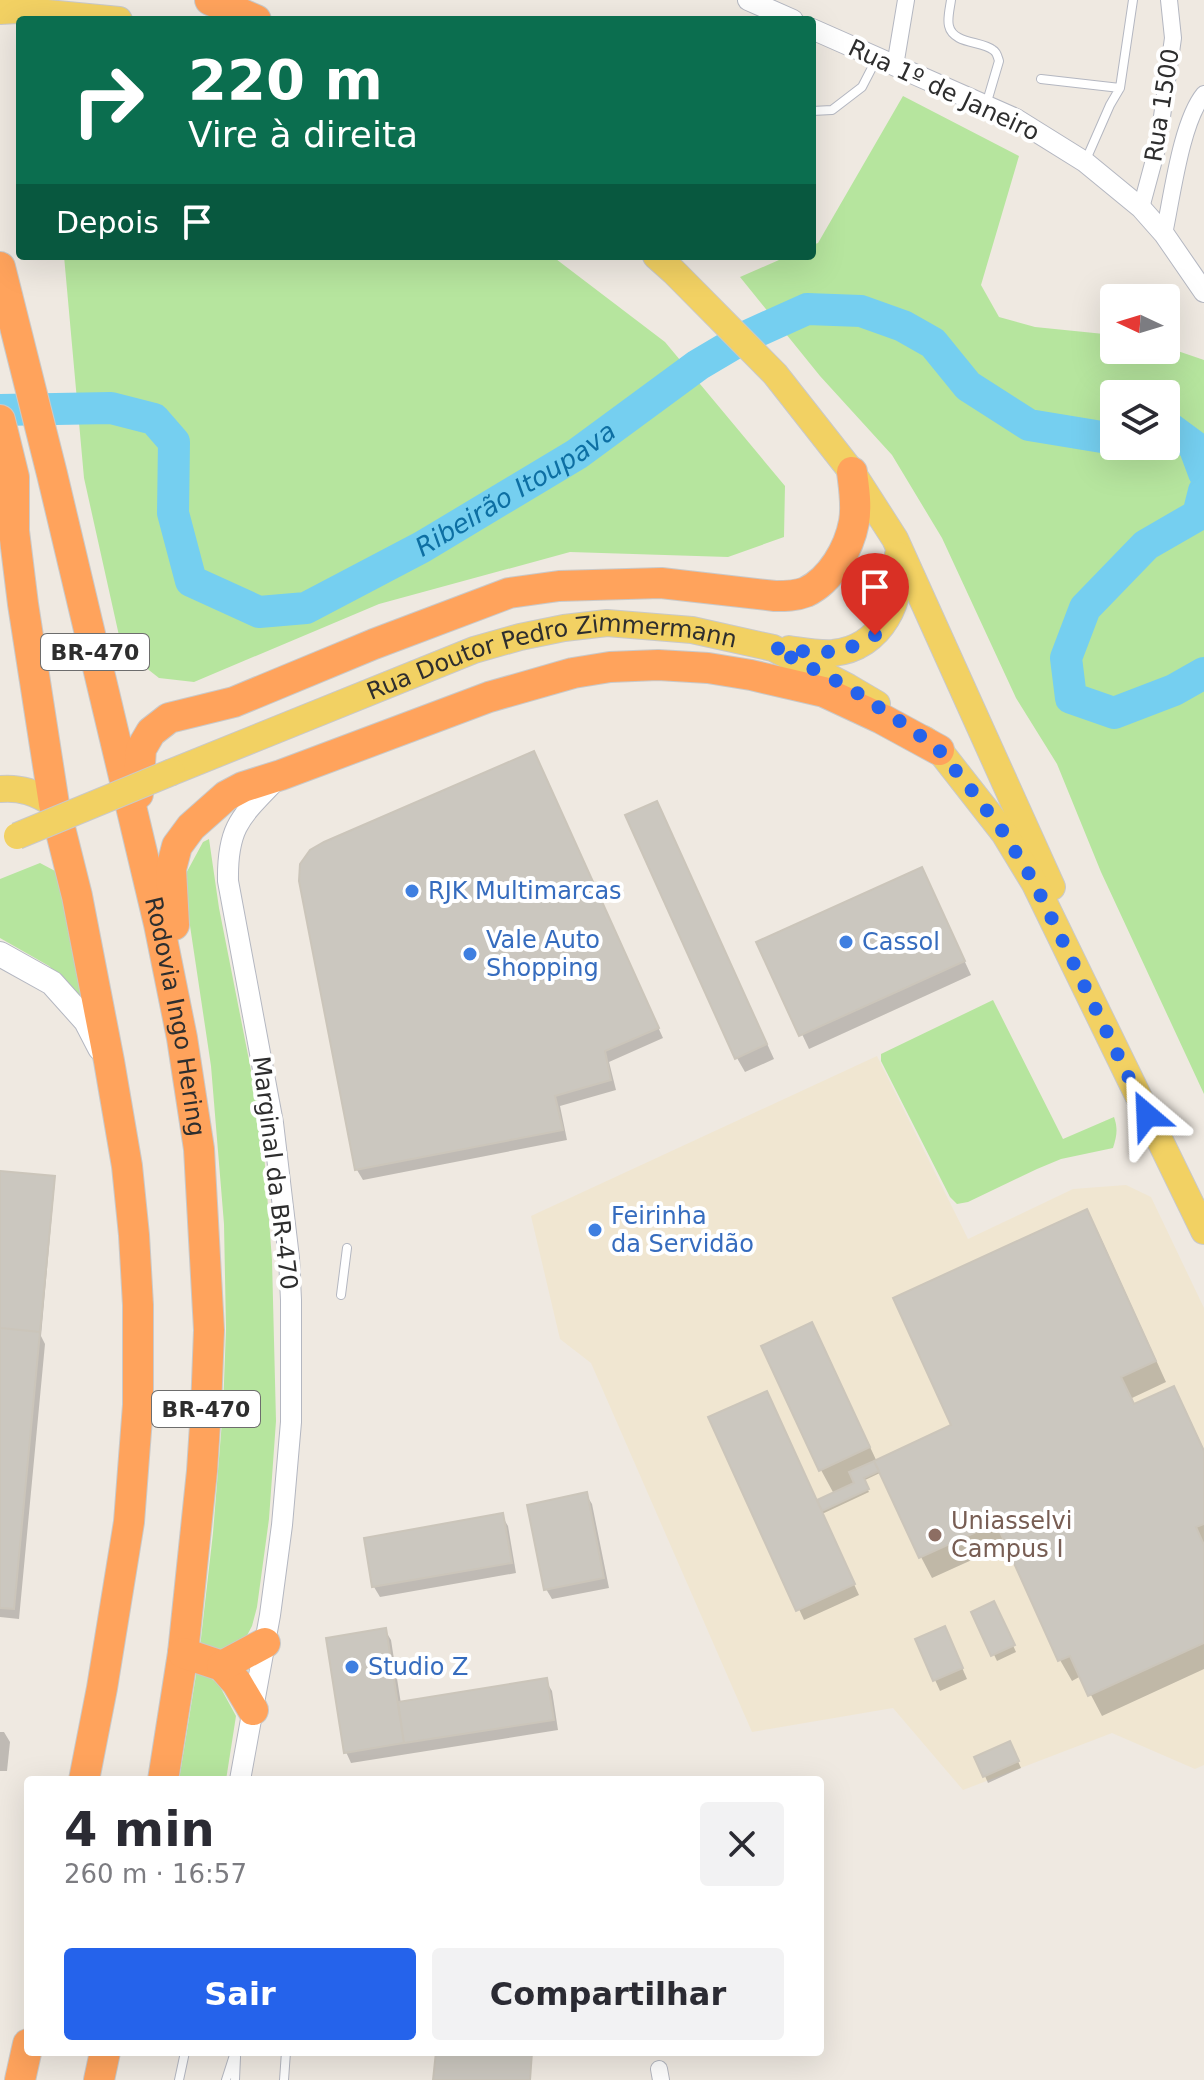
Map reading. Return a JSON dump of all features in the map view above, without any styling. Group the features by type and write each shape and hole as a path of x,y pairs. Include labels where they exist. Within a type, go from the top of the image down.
{"highway":[{"path":"210,0 247,16"},
{"name":"Rodovia Ingo Hering","path":"0,267 159,924 182,1038 199,1149 209,1330 202,1471 183,1653 164,1776"},
{"path":"0,420 14,477 14,531 54,804 77,896 109,1061 127,1166 134,1235 138,1405 129,1522 85,1776"},
{"path":"137,832 141,749 151,732 169,718 234,702 509,593 559,586 661,583 775,596 805,592 821,582 838,563 848,544 855,509 852,472"},
{"path":"182,1038 171,869 177,846 191,827 226,796 243,787 474,702 533,683 610,667 658,665 708,668 824,692 939,750"},
{"path":"222,1666 265,1643"},
{"path":"183,1653 222,1666 237,1683 253,1710"},
{"path":"20,2080 25,2056"},
{"path":"99,2080 104,2056"}],"main road":[{"path":"0,11 82,16"},
{"name":"Rua Doutor Pedro Zimmermann","path":"665,264 775,374 852,472 895,539 1048,875 1098,1015"},
{"path":"773,648 833,653 856,647 875,635 894,606 899,585 895,539"},
{"name":"Rua Doutor Pedro Zimmermann","path":"9,839 445,661 520,637 607,623 692,630 773,648 879,706 939,750 996,822 1035,884 1204,1231"},
{"path":"0,789 16,788 39,794 54,804"},
{"path":"0,954 52,983 86,1021 109,1061"}],"street":[{"path":"748,0 784,16"},
{"path":"886,62 906,0"},
{"name":"Rua 1500","path":"1141,208 1161,130 1173,38 1169,0"},
{"name":"Rua 1º de Janeiro","path":"816,31 1016,119 1085,162 1141,208 1164,234 1204,292"},
{"path":"1164,234 1186,130 1204,94"},
{"name":"Marginal da BR-470","path":"241,1776 282,1525 291,1422 291,1300 273,1123 228,881 227,856 231,838 243,815 281,775"}],"lane":[{"path":"951,0 949,25 952,33 994,50 999,61 986,106"},
{"path":"1085,162 1120,88 1133,0"},
{"path":"816,111 832,110 862,87 886,62"},
{"path":"1041,79 1120,88"},
{"path":"341,1295 347,1248"},
{"path":"179,2080 184,2056"},
{"path":"226,2080 235,2056"},
{"path":"235,2080 236,2056"},
{"path":"284,2080 286,2056"}],"shaded area":[{"name":"Uniasselvi Campus I","path":"877,1056 968,1239 1073,1189 1126,1185 1151,1197 1204,1308 1204,1765 1195,1769 1112,1733 963,1790 893,1708 752,1732 591,1363 560,1339 531,1216"}],"green space":[{"path":"903,96 1019,156 981,285 999,317 1035,327 1100,334 1100,364 1180,364 1180,352 1204,360 1204,1094 1101,872 1057,764 1016,698 942,538 892,455 820,376 740,277 779,260 816,260 816,244"},
{"path":"64,260 557,260 665,342 785,486 784,537 728,557 570,552 379,604 194,682 159,678 122,649 84,478"},
{"path":"209,839 219,908 262,1126 272,1260 276,1421 269,1519 252,1626 242,1645 232,1652 200,1647 223,1409 226,1329 224,1224 211,1066 183,879 203,842"},
{"path":"40,863 57,872 90,1007 49,966 0,938 0,879"},
{"path":"993,1000 1063,1139 1114,1117 1116,1136 1113,1148 1061,1159 968,1202 957,1204 950,1197 881,1061 881,1054"},
{"path":"197,1669 218,1683 236,1716 227,1776 180,1776"}],"building":[{"name":"Vale Auto Shopping","path":"534,751 659,1028 605,1051 611,1080 555,1096 563,1130 355,1170 299,881 300,864 310,850 324,842"},
{"path":"657,801 767,1044 735,1059 625,815"},
{"path":"922,867 965,961 799,1036 756,942"},
{"path":"0,1171 55,1176 40,1332 0,1328"},
{"path":"1087,1209 1156,1361 1121,1377 1134,1404 1174,1386 1204,1451 1204,1524 1196,1527 1204,1545 1204,1643 1088,1696 1070,1656 1058,1661 996,1523 919,1558 874,1461 951,1425 893,1298"},
{"path":"812,1322 870,1447 819,1471 761,1346"},
{"path":"0,1328 40,1332 14,1609 0,1608"},
{"path":"767,1391 855,1584 796,1611 708,1417"},
{"path":"874,1461 879,1471 864,1478 869,1489 822,1511 817,1500 854,1483 849,1472"},
{"path":"587,1492 604,1578 544,1590 527,1505"},
{"path":"503,1513 512,1563 372,1587 364,1538"},
{"path":"994,1601 1015,1645 991,1656 971,1612"},
{"path":"945,1626 963,1668 933,1681 915,1639"},
{"path":"386,1628 404,1743 344,1753 326,1638"},
{"path":"547,1678 554,1720 404,1743 398,1702"},
{"path":"1010,1741 1019,1761 983,1777 974,1757"},
{"path":"436,2056 532,2056 530,2080 433,2080"}],"waterway":[{"name":"Ribeirão Itoupava","path":"0,410 111,408 154,419 174,442 173,513 191,581 259,612 306,608 422,547 577,454 698,365 747,336 807,309 861,311 903,326 933,343 968,386 1029,425 1100,437"},
{"name":"Ribeirão Itoupava","path":"1180,436 1194,446 1204,473"},
{"name":"Ribeirão Itoupava","path":"1204,491 1198,515 1146,545 1085,608 1066,658 1071,698 1114,713 1174,690 1204,673"}],"place":[{"name":"RJK Multimarcas","path":"412,891"},
{"name":"Cassol","path":"846,942"},
{"name":"Vale Auto Shopping","path":"470,954"},
{"name":"Feirinha da Servidão","path":"595,1230"},
{"name":"Uniasselvi Campus I","path":"935,1535"},
{"name":"Studio Z","path":"352,1667"}],"route":[{"path":"875,635 856,647 833,653 773,648 848,687 910,728 939,750 973,792 1004,833 1035,884 1147,1115"}]}
